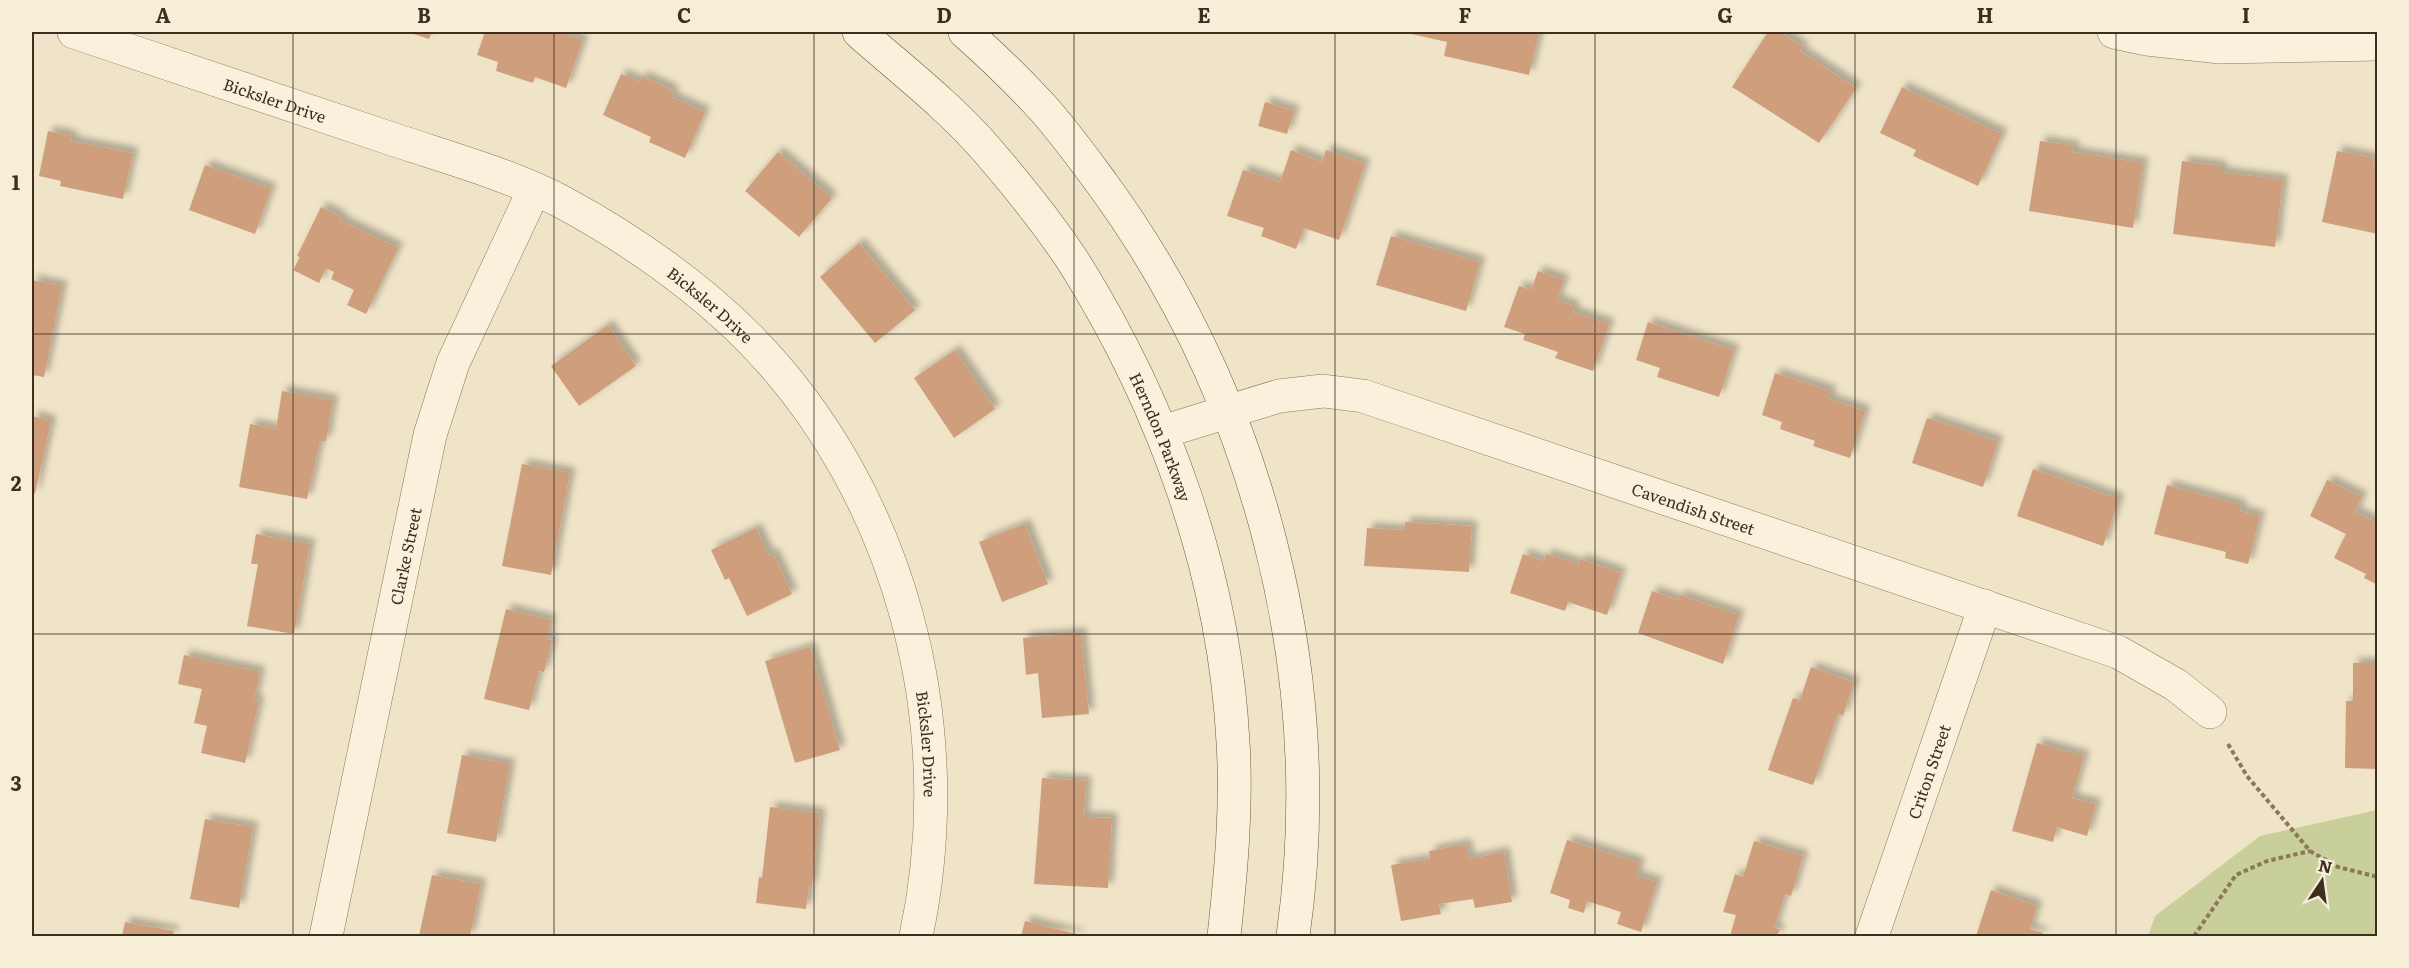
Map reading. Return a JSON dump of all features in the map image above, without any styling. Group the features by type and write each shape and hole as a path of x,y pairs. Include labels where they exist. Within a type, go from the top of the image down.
{"street":[{"name":"Bicksler Drive","path":"74,32 481,169 560,201 633,242 698,292 751,340 804,404 849,473 882,540 900,591 921,672 930,757 929,846 916,936"},
{"name":"Herndon Parkway","path":"859,32 933,95 985,148 1031,203 1074,263 1109,324 1145,393 1162,432 1195,527 1213,597 1226,670 1233,741 1234,815 1224,936"},
{"path":"965,32 1042,107 1129,221 1166,280 1230,411 1252,477 1270,543 1286,612 1298,686 1303,824 1299,896 1293,936"},
{"path":"2114,32 2147,39 2220,47 2378,44"},
{"name":"Clarke Street","path":"326,936 430,435 453,363 534,190"},
{"name":"Cavendish Street","path":"1162,432 1279,396 1323,391 1363,396 2118,652 2176,685 2210,712"},
{"name":"Criton Street","path":"1872,936 1985,606"}],"path":[{"path":"2210,712 2247,776 2310,851 2338,867 2378,877"},
{"path":"2194,936 2236,875 2267,861 2310,851"}],"green space":[{"path":"2377,810 2377,936 2148,936 2155,916 2260,836"}],"building":[{"path":"407,32 432,32 429,39"},
{"path":"485,32 560,32 583,40 566,88 535,77 533,83 496,71 498,62 477,55"},
{"path":"1403,32 1539,32 1529,75 1444,56 1447,42"},
{"path":"1768,32 1780,32 1803,47 1800,51 1856,88 1819,143 1732,87"},
{"path":"621,74 640,82 642,76 674,91 671,97 705,112 685,158 649,142 651,137 603,115"},
{"path":"1902,87 2002,134 1978,186 1913,156 1916,150 1880,133"},
{"path":"1265,102 1294,111 1287,134 1258,126"},
{"path":"48,131 72,136 71,141 133,153 123,199 60,186 61,181 39,176"},
{"path":"2040,141 2074,146 2073,152 2143,163 2133,228 2029,211"},
{"path":"1291,150 1322,162 1326,150 1365,164 1339,240 1304,228 1296,249 1261,236 1264,228 1227,216 1243,170 1280,182"},
{"path":"2337,151 2374,158 2373,165 2378,166 2378,234 2322,222"},
{"path":"778,152 832,198 799,237 745,191"},
{"path":"2182,161 2221,166 2221,172 2283,180 2275,247 2173,234"},
{"path":"205,165 271,189 255,234 189,210"},
{"path":"321,207 341,217 340,220 398,248 366,314 347,305 354,290 331,279 334,272 326,268 319,283 293,270 300,257 297,256"},
{"path":"1391,236 1480,262 1466,311 1376,285"},
{"path":"859,243 915,310 875,343 820,277"},
{"path":"1538,271 1564,280 1557,300 1574,306 1573,312 1609,324 1593,371 1555,358 1558,352 1523,340 1525,334 1504,327 1519,286 1531,290"},
{"path":"32,280 62,286 44,377 32,375"},
{"path":"1648,322 1734,350 1719,397 1657,377 1660,368 1636,360"},
{"path":"608,325 636,366 579,406 551,366"},
{"path":"955,350 995,409 954,438 914,378"},
{"path":"1775,373 1831,391 1829,399 1865,411 1850,458 1813,446 1815,441 1780,429 1782,422 1762,415"},
{"path":"282,391 333,400 326,441 320,441 307,499 239,487 250,424 276,429"},
{"path":"32,416 51,421 35,494 32,493"},
{"path":"1927,418 1998,441 1983,487 1912,463"},
{"path":"522,464 570,473 551,575 502,566"},
{"path":"2033,469 2119,499 2103,546 2017,516"},
{"path":"2327,480 2362,497 2355,512 2378,523 2378,585 2364,578 2366,574 2334,558 2346,534 2310,516"},
{"path":"2167,485 2241,505 2240,511 2260,516 2248,564 2225,558 2226,552 2154,534"},
{"path":"1405,522 1472,526 1469,572 1364,566 1367,528 1405,530"},
{"path":"1025,524 1048,584 1002,602 979,542"},
{"path":"756,528 769,556 773,553 792,594 747,616 729,578 725,580 711,550"},
{"path":"256,534 310,544 294,634 247,626 258,564 251,564"},
{"path":"1523,554 1544,561 1546,554 1579,564 1580,559 1621,573 1607,615 1568,602 1565,611 1510,593"},
{"path":"1652,591 1678,600 1680,595 1739,615 1723,664 1638,633"},
{"path":"506,609 551,620 547,639 552,640 544,672 539,671 529,710 484,699"},
{"path":"1081,633 1089,714 1042,718 1038,673 1026,675 1023,638"},
{"path":"810,647 840,750 795,763 765,661"},
{"path":"184,655 260,672 254,700 259,701 245,763 201,753 207,726 194,723 202,689 178,684"},
{"path":"2353,663 2378,663 2378,769 2345,768 2346,701 2353,701"},
{"path":"1811,667 1854,682 1843,716 1838,714 1813,785 1768,770 1793,698 1800,700"},
{"path":"2037,743 2084,756 2072,798 2096,804 2087,836 2057,827 2053,842 2012,831"},
{"path":"462,755 510,764 496,842 447,833"},
{"path":"1042,778 1086,781 1084,817 1112,818 1108,888 1034,884"},
{"path":"770,807 820,813 812,887 809,886 806,909 756,903 759,877 762,878"},
{"path":"205,819 253,827 239,908 190,899"},
{"path":"1567,840 1640,863 1636,876 1657,882 1641,932 1617,924 1621,912 1587,901 1584,913 1568,908 1570,900 1550,893"},
{"path":"1754,841 1803,856 1791,896 1785,894 1774,928 1780,929 1777,936 1730,936 1736,915 1723,912 1735,874 1743,877"},
{"path":"1466,844 1469,859 1504,852 1512,902 1475,908 1473,899 1439,904 1441,914 1401,921 1391,865 1430,859 1429,851"},
{"path":"432,875 481,884 470,936 419,936"},
{"path":"1991,890 2037,906 2030,929 2043,933 2042,936 1976,936"},
{"path":"1025,921 1084,936 1021,936"},
{"path":"125,922 174,931 173,936 122,936"}]}
